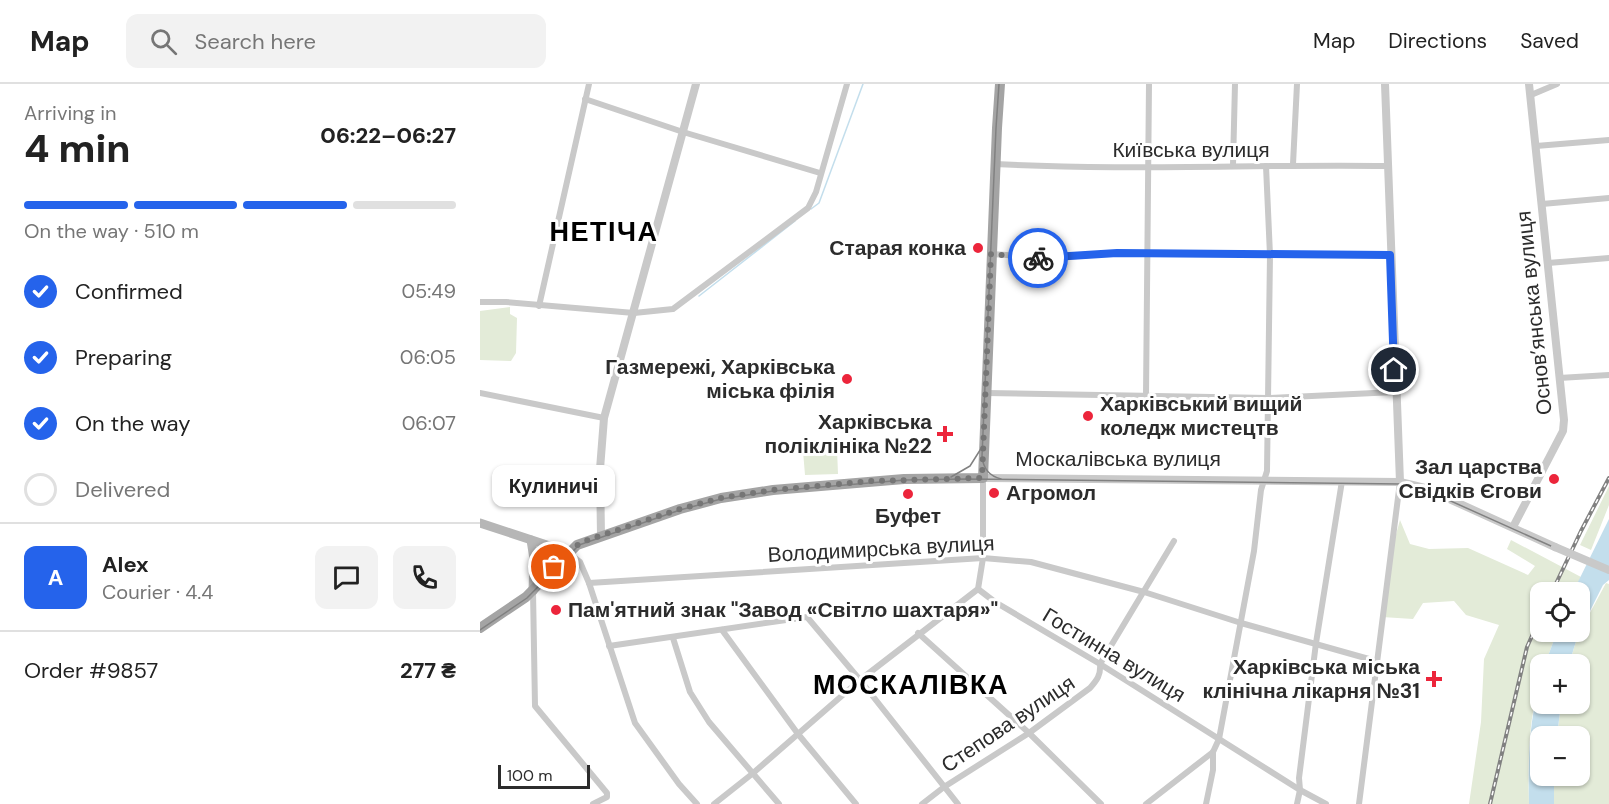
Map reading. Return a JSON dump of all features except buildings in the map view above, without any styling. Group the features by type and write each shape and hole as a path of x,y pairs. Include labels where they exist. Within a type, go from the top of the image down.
{"main road":[{"path":"982,478 1000,84"},
{"name":"Москалівська вулиця","path":"568,552 577,544 680,509 721,498 773,490 872,481 982,478"},
{"path":"480,523 568,552 533,591 480,628"},
{"path":"531,540 534,559 533,591"}],"street":[{"path":"538,306 589,84"},
{"path":"601,536 600,469 604,418 696,84"},
{"path":"480,302 634,313 673,309 807,208 816,192 848,84"},
{"path":"1146,396 1149,84"},
{"path":"1233,165 1235,84"},
{"path":"1293,164 1297,84"},
{"path":"1359,804 1400,482 1385,84"},
{"name":"Основ’янська вулиця","path":"1513,527 1563,430 1564,420 1529,84"},
{"path":"1531,95 1557,84"},
{"path":"585,99 683,132 820,173"},
{"path":"1536,146 1609,140"},
{"name":"Київська вулиця","path":"995,164 1147,167 1293,164 1387,166"},
{"path":"1206,804 1214,752 1219,739 1254,551 1259,504 1266,480 1270,255 1266,166"},
{"path":"1542,204 1609,198"},
{"path":"991,254 1053,258 1117,253 1390,255"},
{"path":"1548,263 1609,258"},
{"path":"1560,378 1609,375"},
{"path":"986,393 1268,398 1395,392"},
{"path":"480,393 604,418"},
{"path":"714,804 860,680 978,589 983,558 982,478"},
{"name":"Москалівська вулиця","path":"982,478 1400,482 1425,488 1609,570"},
{"path":"1297,804 1316,644 1342,481"},
{"name":"Степова вулиця","path":"922,804 944,787 1029,733 1090,688 1098,679 1100,664 1174,541"},
{"path":"568,552 580,562 589,583 635,723 679,784 697,804"},
{"name":"Володимирська вулиця","path":"589,583 983,558 1031,562 1144,592 1241,623 1376,661"},
{"name":"Гостинна вулиця","path":"978,589 995,602 1326,804"},
{"path":"533,591 535,706 607,793 607,797 593,804"},
{"path":"609,646 803,617 811,620 958,804"},
{"path":"722,630 798,734 856,804"},
{"path":"918,633 1029,733 1101,804"},
{"path":"673,638 690,692 709,722 779,804"},
{"path":"1146,804 1214,752"}],"green space":[{"path":"510,307 510,314 517,318 516,353 511,361 480,360 480,311"},
{"path":"837,449 838,474 805,475 803,451"},
{"path":"1609,486 1609,505 1591,550 1580,545"},
{"path":"1400,520 1410,544 1429,549 1468,548 1528,575 1535,566 1507,549 1511,540 1581,577 1578,582 1530,582 1530,642 1553,642 1549,654 1530,654 1530,714 1533,714 1530,726 1529,804 1469,804 1481,722 1484,659 1499,625 1466,615 1454,601 1423,603 1413,619 1382,617 1392,549"},
{"path":"1606,583 1609,584 1609,804 1554,804 1554,786 1590,786 1590,726 1558,726 1560,714 1590,714 1590,654 1572,654 1576,642 1590,642 1590,613"}],"water":[{"path":"1609,519 1609,580 1603,585 1590,611 1590,582 1578,582"},
{"path":"1553,642 1576,642 1572,654 1549,654"},
{"path":"1534,714 1560,714 1558,726 1532,726"},
{"path":"1530,742 1530,786 1554,786 1554,804 1529,804"}],"waterway":[{"path":"811,209 819,203 863,84"},
{"path":"699,296 795,221"}],"tram line":[{"path":"999,84 982,456 987,471 1001,479"},
{"path":"951,477 970,466 982,447"},
{"path":"480,630 527,598 579,545 680,510 721,499 773,491 905,480 1401,484 1424,489 1609,572"}],"railway":[{"path":"1557,582 1609,478"},
{"path":"1490,804 1530,640"}],"way so far":[{"path":"554,567 577,544 680,509 721,498 773,490 872,481 982,478 991,254 1038,258"}],"place":[{"name":"Старая конка","path":"978,248"},
{"name":"Газмережі, Харківська міська філія","path":"847,379"},
{"name":"Харківський вищий коледж мистецтв","path":"1088,416"},
{"name":"Харківська поліклініка №22","path":"945,434"},
{"name":"Зал царства Свідків Єгови","path":"1554,479"},
{"name":"Агромол","path":"994,493"},
{"name":"Буфет","path":"908,494"},
{"name":"Кулиничі","path":"554,567"},
{"name":"Пам'ятний знак \"Завод «Світло шахтаря»\"","path":"556,610"},
{"name":"Харківська міська клінічна лікарня №31","path":"1434,679"}],"district":[{"name":"НЕТІЧА","path":"604,231"},
{"name":"МОСКАЛІВКА","path":"911,684"}],"route":[{"path":"1038,258 1117,253 1390,255 1394,370"}]}
